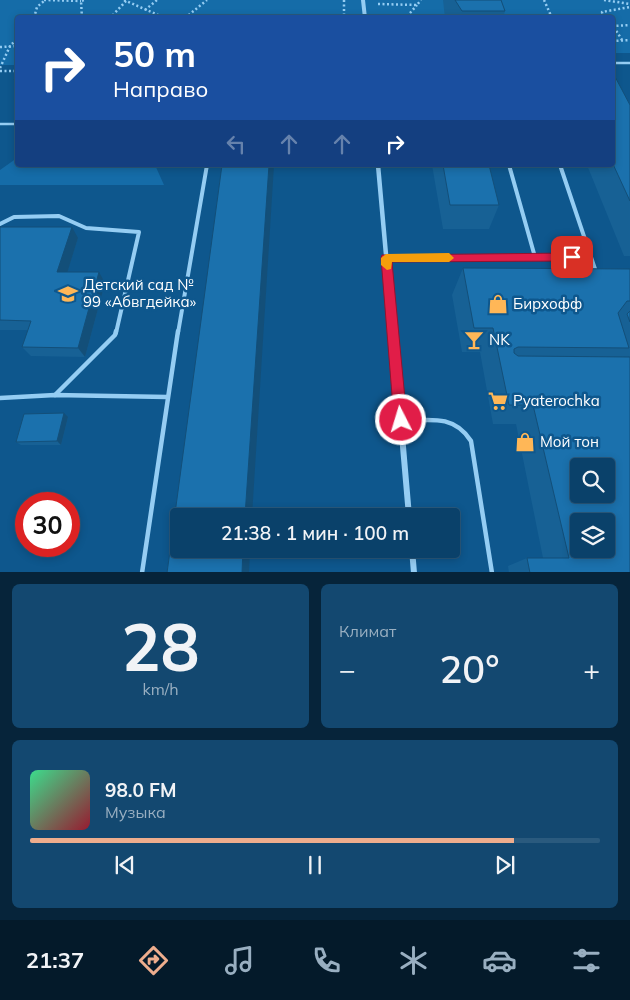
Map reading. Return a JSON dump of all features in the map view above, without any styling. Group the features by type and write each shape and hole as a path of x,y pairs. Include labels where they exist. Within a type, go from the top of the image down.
{"street":[{"path":"363,0 364,15"},
{"path":"378,167 408,508"},
{"path":"413,558 414,572"}],"lane":[{"path":"615,63 630,63"},
{"path":"0,124 15,124"},
{"path":"142,572 167,397 207,167"},
{"path":"510,167 535,257"},
{"path":"561,167 590,257 599,277"},
{"path":"0,224 14,217 59,216 86,228 139,232 115,335 55,395"},
{"path":"386,258 590,257"},
{"path":"0,398 55,395 167,397"},
{"path":"401,420 448,421 457,424 467,433 471,441 492,572"}],"path":[{"path":"35,15 37,7 44,0 83,1 82,15"},
{"path":"145,10 157,0"},
{"path":"189,15 207,0"},
{"path":"344,0 344,15"},
{"path":"403,0 404,5"},
{"path":"410,13 421,0"},
{"path":"544,0 550,15"},
{"path":"604,0 630,6"},
{"path":"115,15 125,1 158,15"},
{"path":"377,4 417,5"},
{"path":"602,15 602,12 630,6"},
{"path":"615,26 630,25"},
{"path":"615,29 622,40"},
{"path":"615,41 630,40"},
{"path":"15,41 10,46 0,69 15,70"},
{"path":"0,47 15,46"}],"shaded area":[{"path":"0,0 630,0 630,53 615,53 615,15 15,15 15,65 0,65"},
{"path":"15,159 15,167 156,167 164,185 0,185 0,170"}],"building":[{"path":"455,0 501,0 505,11 462,11"},
{"path":"615,77 630,105 630,201 614,167"},
{"path":"222,167 269,167 246,508 176,508"},
{"path":"443,167 490,167 499,205 450,205"},
{"path":"0,227 72,227 57,272 99,272 78,348 22,347 31,321 0,320"},
{"path":"463,268 630,269 630,301 627,301 618,313 629,348 518,347 514,349 514,353 518,356 630,357 630,572 530,572 527,558 569,558 533,405 509,405 493,328 474,328"},
{"path":"630,311 630,322 627,314"},
{"path":"64,413 57,441 16,442 24,414"},
{"path":"170,551 170,558 243,558 242,572 167,572"}],"slow traffic":[{"path":"387,265 386,258 449,258"}],"place":[{"name":"Детский сад № 99 «Абвгдейка»","path":"68,294"},
{"name":"Бирхофф","path":"498,304"},
{"name":"NK","path":"474,340"},
{"name":"Pyaterochka","path":"498,401"},
{"name":"Мой тон","path":"525,442"}],"route":[{"path":"401,420 386,258 572,257"}]}
